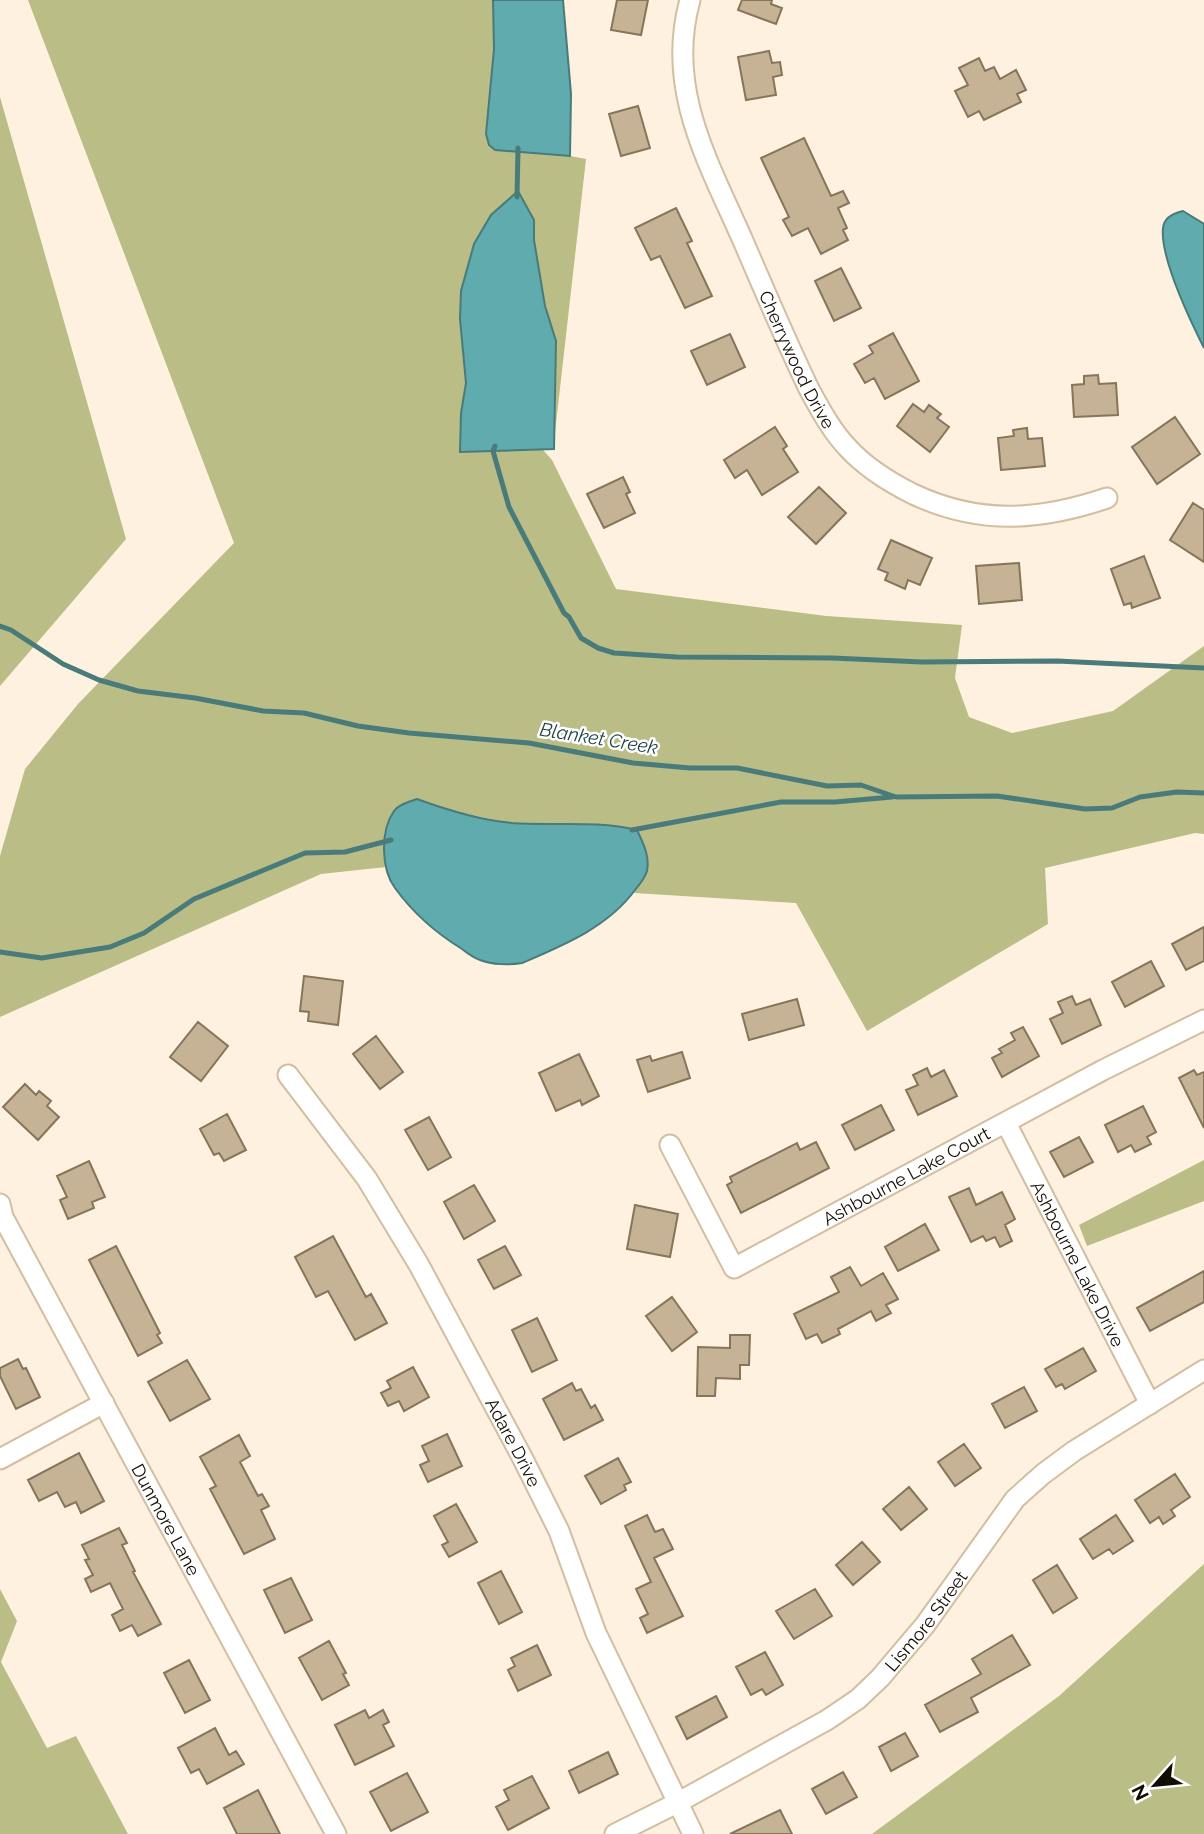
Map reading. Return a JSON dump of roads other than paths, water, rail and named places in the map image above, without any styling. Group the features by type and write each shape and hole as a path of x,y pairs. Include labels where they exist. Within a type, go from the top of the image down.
{"street":[{"name":"Cherrywood Drive","path":"691,0 681,48 684,91 696,137 809,389 828,423 848,448 892,484 953,510 991,517 1015,517 1044,514 1107,498"},
{"name":"Ashbourne Lake Court","path":"670,1145 734,1268 1103,1070 1204,1020"},
{"name":"Adare Drive","path":"288,1075 366,1179 452,1325 559,1531 596,1633 693,1834"},
{"name":"Ashbourne Lake Drive","path":"1006,1124 1150,1404"},
{"name":"Dunmore Lane","path":"0,1204 3,1217 336,1834"},
{"name":"Lismore Street","path":"615,1834 827,1720 858,1699 880,1678 925,1625 1015,1499 1074,1451 1204,1370"},
{"path":"0,1459 104,1403"}],"water":[{"path":"493,0 563,0 571,94 570,156 495,150 489,145 486,134 494,49"},
{"path":"518,191 534,220 534,240 545,306 556,341 554,449 460,452 461,413 466,383 460,319 461,291 474,244 491,215"},
{"path":"1183,211 1204,224 1204,348 1177,289 1163,241 1165,221"},
{"path":"417,799 500,822 606,825 637,830 647,855 647,871 624,903 584,934 522,963 485,962 468,954 426,922 409,906 390,880 384,850 389,819 396,809"}],"waterway":[{"path":"517,197 518,148"},
{"path":"495,446 493,451 509,507 564,613 581,638 598,648 614,653 677,657 832,658 922,662 1057,661 1204,668"},
{"name":"Blanket Creek","path":"0,626 11,630 63,664 99,680 138,691 263,711 304,713 358,726 529,743 633,763 690,768 737,768 827,786 861,785 896,797 997,796 1085,809 1112,808 1140,797 1177,792 1204,793"},
{"path":"632,830 781,802 835,802 892,797"},
{"path":"0,952 42,958 110,947 144,933 194,899 305,853 345,852 391,840"}]}
